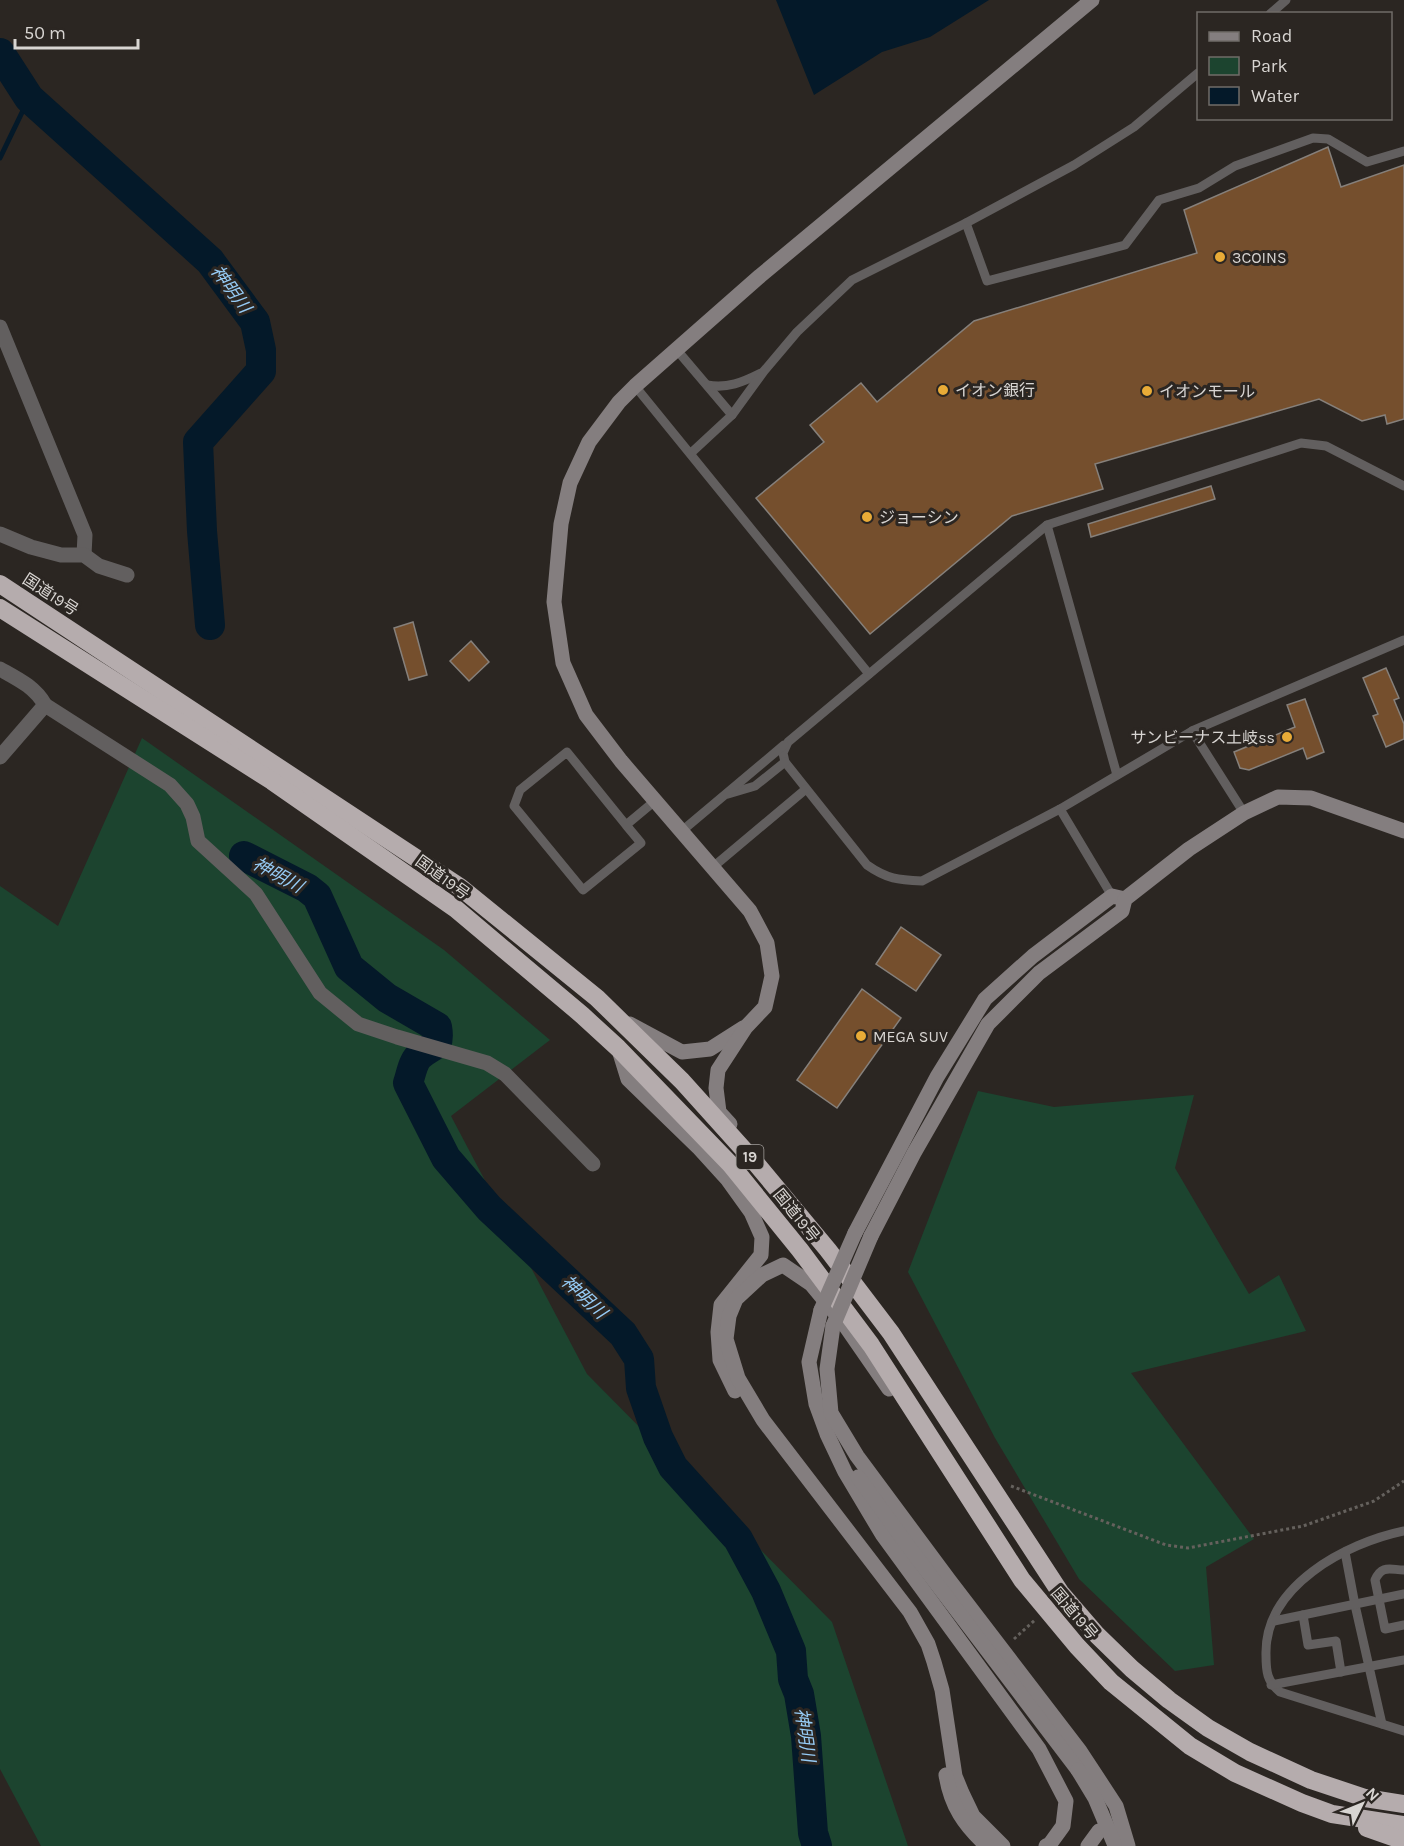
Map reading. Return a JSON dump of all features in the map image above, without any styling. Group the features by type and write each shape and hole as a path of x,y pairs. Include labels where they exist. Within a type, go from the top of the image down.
{"highway":[{"name":"国道19号","path":"0,584 460,887 614,1014 682,1081 754,1161 828,1250 891,1334 1060,1592 1096,1635 1132,1670 1170,1700 1233,1743 1311,1780 1365,1798 1404,1804"},
{"name":"国道19号","path":"0,608 272,781 456,909 618,1048 732,1165 800,1250 871,1345 1022,1580 1077,1646 1111,1682 1190,1746 1226,1768 1302,1803 1332,1814 1404,1825"},
{"name":"19","path":"1332,1814 1404,1841"}],"street":[{"path":"828,1250 823,1234 720,1112 716,1088 718,1070 746,1027 765,1007 772,976 767,942 750,911 621,760 586,715 563,663 554,602 561,524 570,483 589,442 619,402 635,386 760,276 1092,0"},
{"path":"0,327 85,535 84,555"},
{"path":"0,534 31,547 61,555 84,555 99,566 127,575"},
{"path":"0,669 39,694 45,705 170,785 187,804 193,817 198,841 256,894 320,993 358,1024 487,1063 505,1074 593,1164"},
{"path":"0,757 45,705"},
{"path":"1046,1846 1063,1826 1066,1802 1039,1749 882,1534 845,1472 827,1434 816,1404 809,1362 821,1310 855,1233 937,1077 985,999 1033,956 1244,813 1278,797 1311,798 1404,831"},
{"path":"1118,898 1122,911 1039,974 988,1024 914,1153 871,1236 833,1326 826,1370 831,1413 857,1456 1080,1751 1116,1806 1119,1845"},
{"path":"614,1014 682,1052 710,1049 746,1027"},
{"path":"618,1048 628,1079 698,1147 728,1180 751,1212 762,1237 761,1255 722,1305 718,1332 720,1360 730,1385 741,1401 879,1589 898,1611 916,1642 931,1677 947,1782 953,1802 962,1821 987,1846"},
{"path":"983,1518 963,1502 900,1403 844,1323 811,1284 783,1265 762,1275 736,1299 729,1317 726,1339 738,1378 763,1420 910,1612 928,1644 942,1690 955,1776 973,1816 1003,1846"},
{"path":"827,1434 911,1550 1078,1770 1119,1845"},
{"path":"1088,1846 1099,1831"}],"lane":[{"path":"1272,12 1286,0"},
{"path":"691,453 732,415 764,371 797,332 852,280 966,223 1071,166 1134,128 1197,74"},
{"path":"966,223 987,281 1125,245 1159,200 1199,188 1235,166 1313,138 1328,139 1367,162 1404,151"},
{"path":"676,349 732,415"},
{"path":"706,385 719,387 741,382 764,371"},
{"path":"635,386 868,674"},
{"path":"683,830 1047,525 1301,443 1326,446 1404,486"},
{"path":"1047,525 1117,775"},
{"path":"788,742 783,753 785,762 867,865 882,875 898,881 922,881 1060,809 1192,731 1404,640"},
{"path":"1192,731 1244,813"},
{"path":"567,752 626,825 641,843 583,890 514,806 520,790 567,752"},
{"path":"726,795 755,786 785,762"},
{"path":"713,867 806,789"},
{"path":"626,825 656,800"},
{"path":"1060,809 1118,898"},
{"path":"1403,1532 1389,1534 1345,1552 1313,1570 1280,1605 1265,1647 1267,1678 1271,1685 1280,1692 1404,1731"},
{"path":"1345,1552 1382,1724"},
{"path":"1404,1570 1388,1568 1382,1570 1375,1580 1386,1629 1404,1625"},
{"path":"1274,1621 1404,1594"},
{"path":"1303,1615 1308,1645 1336,1641 1341,1672"},
{"path":"1271,1685 1404,1660"}],"path":[{"path":"991,1487 1001,1482 1166,1545 1188,1548 1303,1526 1374,1501 1404,1481"},
{"path":"1011,1641 1035,1620"}],"green space":[{"path":"142,738 444,950 550,1040 451,1116 587,1374 832,1622 908,1846 41,1846 0,1769 0,886 58,926"},
{"path":"978,1091 1054,1107 1194,1095 1175,1168 1249,1294 1279,1275 1306,1331 1131,1373 1254,1539 1206,1567 1214,1665 1175,1671 1079,1579 995,1438 908,1272"}],"water":[{"path":"776,0 989,0 930,37 882,52 814,95"}],"building":[{"name":"イオンモール","path":"1328,147 1341,187 1404,165 1404,419 1387,424 1385,415 1362,421 1319,399 1095,464 1103,489 1012,516 870,634 756,498 824,442 810,425 861,383 877,402 974,321 1197,253 1184,210"},
{"path":"1211,486 1215,499 1091,537 1088,524"},
{"path":"413,622 427,675 409,680 394,628"},
{"path":"471,641 489,662 469,681 450,661"},
{"path":"1386,668 1399,698 1394,700 1404,724 1404,739 1386,747 1373,716 1378,714 1363,678"},
{"path":"1305,699 1324,752 1307,759 1303,748 1249,770 1240,768 1234,752 1295,727 1287,705"},
{"path":"901,927 941,955 916,991 876,964"},
{"path":"862,989 901,1018 837,1108 797,1080"}],"waterway":[{"name":"神明川","path":"0,53 29,98 210,261 255,322 261,350 261,371 198,442 202,531 210,625"},
{"path":"0,158 29,98"},
{"name":"神明川","path":"244,856 307,888 317,896 349,967 387,998 437,1027 436,1043 417,1059 408,1083 446,1158 489,1208 623,1334 639,1359 641,1388 658,1437 673,1467 738,1539 766,1591 791,1651 793,1679 799,1694 806,1736 813,1833 817,1846"}],"place":[{"name":"3COINS","path":"1220,257"},
{"name":"イオン銀行","path":"943,390"},
{"name":"イオンモール","path":"1147,391"},
{"name":"ジョーシン","path":"867,517"},
{"name":"サンビーナス土岐ss","path":"1287,737"},
{"name":"MEGA SUV","path":"861,1036"}]}
